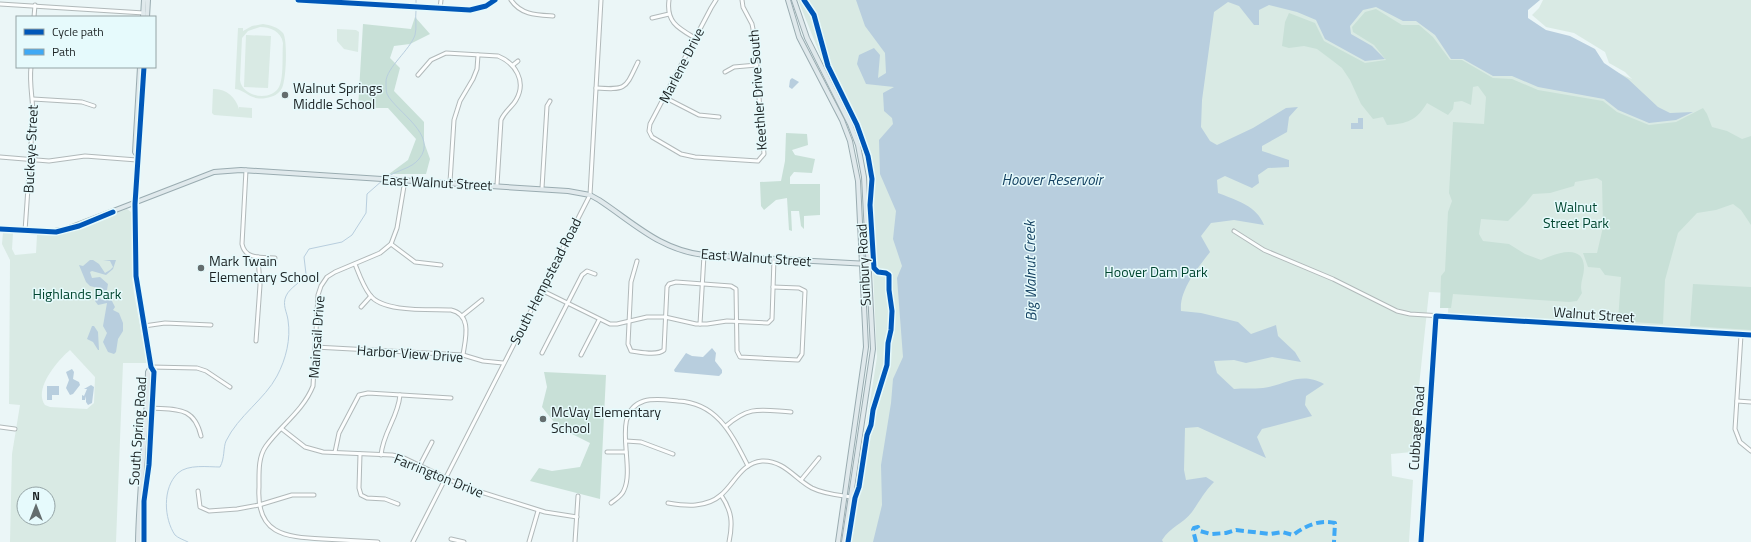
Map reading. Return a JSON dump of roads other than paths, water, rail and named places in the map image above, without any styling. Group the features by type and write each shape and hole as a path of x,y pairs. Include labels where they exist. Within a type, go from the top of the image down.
{"main road":[{"path":"144,0 145,15"},
{"path":"145,15 148,0"},
{"name":"Sunbury Road","path":"788,0 799,37 842,120 850,140 857,170 863,264 866,347 838,542"},
{"name":"Sunbury Road","path":"794,0 807,38 850,124 858,145 864,177 872,322 872,358 844,542"},
{"name":"South Spring Road","path":"138,542 138,501 143,464 148,372 150,368 136,276 135,204 137,158 140,152 140,68"},
{"name":"South Spring Road","path":"139,125 144,68"},
{"name":"East Walnut Street","path":"0,229 49,232 64,230 135,204 214,172 246,170 497,185 568,191 590,195 653,238 685,252 704,255 869,264"},
{"path":"860,225 864,235 866,260 869,264"},
{"path":"863,264 866,267 868,308 872,322"},
{"name":"South Spring Road","path":"144,542 144,501 149,465 154,372 150,368"},
{"path":"850,458 852,476 849,493 851,497"},
{"path":"845,496 844,515 846,531"}],"street":[{"path":"299,0 344,1 470,10 486,6 496,0"},
{"path":"388,5 389,0"},
{"path":"440,9 441,0"},
{"path":"511,0 519,9 529,14 553,16"},
{"name":"South Hempstead Road","path":"413,542 590,195 601,0"},
{"path":"669,0 669,14 675,26 695,38"},
{"name":"Marlene Drive","path":"649,131 650,124 716,0"},
{"name":"Keethler Drive South","path":"649,131 652,137 681,154 695,158 747,161 758,161 761,159 764,154 757,65 752,24 743,7 742,0"},
{"path":"0,4 35,5 145,15"},
{"path":"34,16 35,5"},
{"path":"652,18 669,14"},
{"path":"418,75 431,60 441,55 451,53 498,56 513,65 520,80 520,91 515,102 504,114 501,120 497,185"},
{"path":"450,182 454,120 460,101 474,79 477,69 478,55"},
{"path":"513,65 518,61"},
{"path":"596,88 616,89 623,87 629,82 638,62"},
{"path":"725,72 734,67 757,65"},
{"name":"Buckeye Street","path":"25,231 33,99 30,80 31,68"},
{"path":"664,98 699,115 719,117"},
{"path":"33,99 82,102 94,106"},
{"path":"542,188 547,106 550,101"},
{"path":"0,157 57,160 85,156 137,158"},
{"path":"246,170 242,244 243,250 247,255 275,258"},
{"path":"405,180 397,228 391,244 415,262 441,265"},
{"name":"Walnut Street","path":"1234,231 1264,250 1333,279 1397,311 1417,315 1751,336"},
{"name":"Mainsail Drive","path":"378,542 298,538 282,534 268,524 259,505 260,464 261,454 266,446 300,409 313,386 318,295 326,277 385,251 391,244"},
{"path":"700,324 704,255"},
{"path":"256,342 260,285 258,257"},
{"path":"541,290 599,320 617,324 647,317 665,316 700,324 737,321 770,322 772,319 774,259"},
{"path":"637,261 631,282 628,344 629,349 634,351 660,353 665,348 666,290 669,284 676,282 734,287 737,292 738,355 744,357 800,359 802,354 805,291 799,288 773,286"},
{"path":"355,264 371,296 377,302 393,307 451,310 462,316 466,327 463,355"},
{"path":"542,353 583,273 588,271 595,274"},
{"path":"360,306 371,296"},
{"path":"462,316 482,300"},
{"name":"Cubbage Road","path":"1420,542 1436,316"},
{"path":"581,355 599,320"},
{"path":"144,326 165,323 210,325"},
{"path":"1740,335 1736,436 1742,446 1751,451"},
{"name":"Harbor View Drive","path":"316,347 463,355 483,361 503,363"},
{"path":"150,368 197,368 230,387"},
{"path":"335,452 339,433 360,395 368,393 451,398"},
{"path":"381,455 382,442 398,408 400,395"},
{"path":"611,503 619,497 624,490 628,476 626,452 627,417 636,405 649,400 689,402 711,412 726,426 748,466"},
{"path":"634,401 636,405"},
{"path":"1737,401 1751,402"},
{"path":"146,408 181,411 191,415 198,424 201,436"},
{"path":"726,426 739,415 752,410 791,412"},
{"path":"0,427 16,429"},
{"name":"Farrington Drive","path":"282,428 305,447 323,452 402,457 465,487 538,511 577,517"},
{"path":"420,465 432,442"},
{"path":"626,442 641,442 673,454"},
{"path":"607,452 626,452"},
{"path":"360,454 359,488 361,495 367,498 385,499 398,504"},
{"path":"801,480 820,458"},
{"path":"668,504 682,506 701,505 721,495 740,472 748,466 762,461 775,463 786,468 801,480 819,491 851,497"},
{"path":"198,491 200,510 209,511 259,505 292,495 314,495"},
{"path":"721,495 730,509 731,519 729,542"},
{"path":"576,542 578,496"},
{"path":"529,542 538,511"},
{"path":"451,539 464,542"}],"water":[{"name":"Hoover Reservoir","path":"856,0 1540,0 1528,10 1528,18 1546,30 1570,36 1595,49 1604,63 1628,79 1658,107 1670,113 1693,112 1676,120 1649,123 1618,110 1604,99 1538,87 1512,76 1493,76 1463,59 1451,59 1435,35 1416,21 1403,21 1376,7 1363,10 1350,26 1351,34 1372,46 1385,59 1365,61 1325,39 1316,20 1297,12 1269,5 1259,10 1259,25 1254,25 1239,6 1228,2 1214,12 1202,100 1201,127 1210,141 1217,145 1253,128 1286,108 1298,107 1289,117 1287,132 1262,146 1262,151 1289,160 1289,167 1268,168 1258,175 1259,183 1252,188 1225,176 1217,180 1218,193 1239,201 1251,208 1261,218 1264,225 1234,220 1211,223 1201,236 1210,252 1186,287 1181,303 1181,311 1201,313 1238,322 1251,334 1276,325 1278,336 1295,352 1301,362 1272,357 1246,363 1234,360 1214,361 1217,373 1234,389 1263,388 1300,379 1315,380 1324,384 1306,396 1305,405 1312,416 1262,429 1257,437 1266,458 1198,427 1185,428 1184,470 1186,480 1206,477 1214,482 1192,512 1169,531 1162,540 1163,542 873,542 882,505 881,465 891,403 893,379 903,357 897,278 902,266 893,239 896,211 880,174 879,140 893,124 892,118 884,111 883,93 894,87 866,84 857,64 859,55 874,48 880,55 878,78 886,73 885,53 865,26"},
{"path":"792,78 799,82 792,89 789,87 790,80"},
{"path":"1358,118 1363,118 1363,129 1351,129 1351,123 1358,123"},
{"path":"90,260 93,260 99,264 105,273 113,267 110,261 103,260 116,260 113,269 106,275 92,271 90,272 92,278 100,277 108,284 107,290 100,292 98,296 102,300 111,292 110,297 115,307 113,310 119,313 123,323 123,331 118,339 116,352 114,354 108,352 103,342 107,333 103,326 107,303 98,305 95,301 96,292 102,289 90,286 86,282 79,265 83,266"},
{"path":"92,326 94,326 98,332 99,350 93,342 87,339"},
{"path":"712,348 716,353 715,361 722,370 722,373 719,376 675,372 674,370 686,353 692,356 703,357"},
{"path":"72,369 74,372 73,379 79,382 80,385 73,394 70,395 66,388 69,380 66,372"},
{"path":"91,385 94,387 92,403 88,405 86,402 86,396 85,400 82,400 82,395 84,396 87,389 84,389"},
{"path":"47,386 59,386 59,395 52,395 52,400 47,400"}],"waterway":[{"path":"387,177 416,162 424,150 424,141 420,133 414,124 392,101 387,94 386,88 387,77 390,71 415,35 416,10"},
{"path":"188,542 175,535 169,521 166,504 169,487 173,479 178,473 187,468 220,467 223,460 225,444 231,432 266,392 277,376 283,363 289,334 285,299 290,290 306,274 304,257 309,249 342,242 352,235 366,213 367,194 383,180"}],"place":[{"name":"Walnut Springs Middle School","path":"285,95"},
{"name":"Mark Twain Elementary School","path":"201,268"},
{"name":"McVay Elementary School","path":"543,419"}],"park label":[{"name":"Walnut Street Park","path":"1576,214"},
{"name":"Hoover Dam Park","path":"1156,271"},
{"name":"Highlands Park","path":"77,293"}],"water label":[{"name":"Big Walnut Creek","path":"1030,271"}]}
